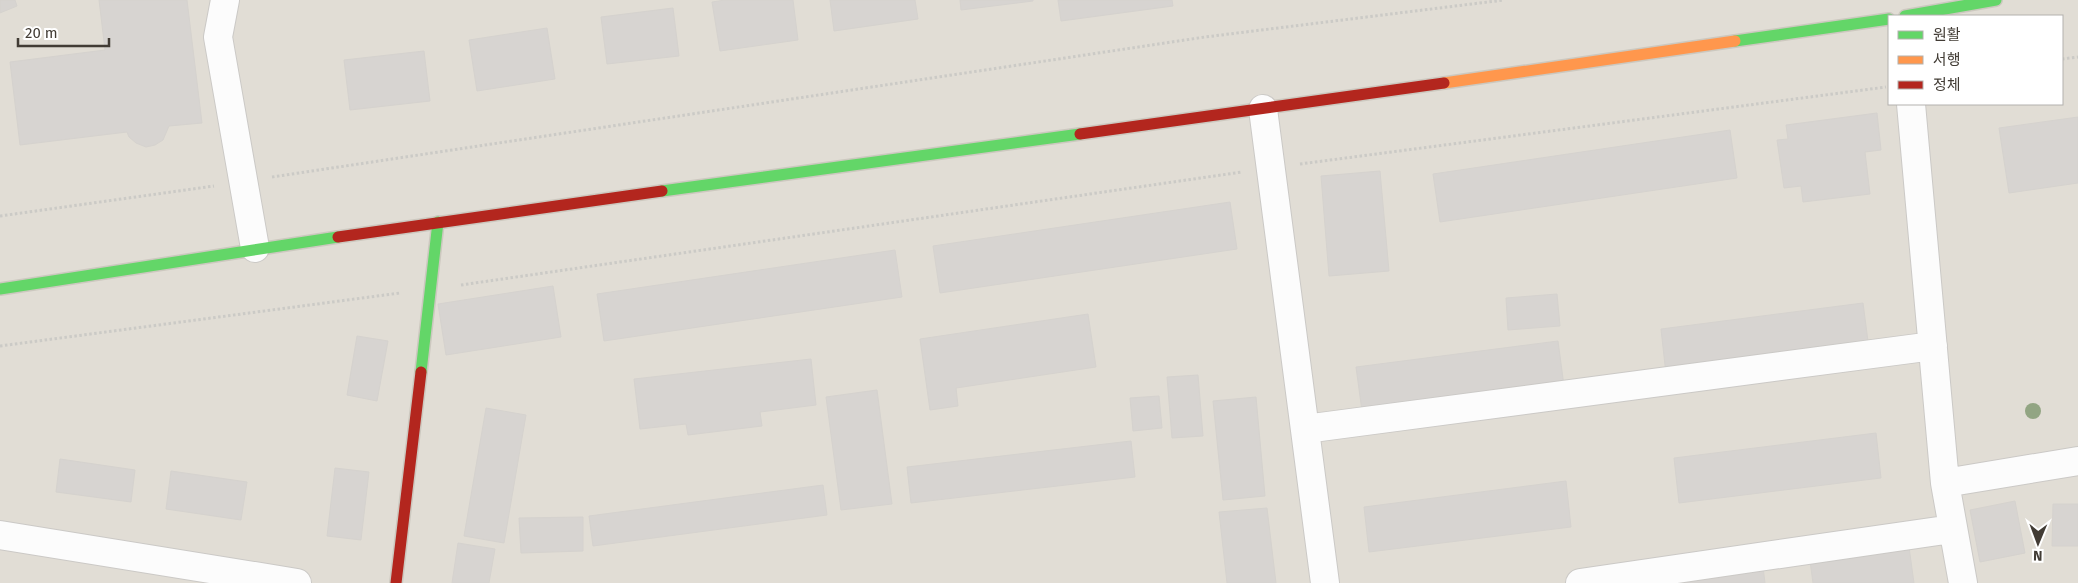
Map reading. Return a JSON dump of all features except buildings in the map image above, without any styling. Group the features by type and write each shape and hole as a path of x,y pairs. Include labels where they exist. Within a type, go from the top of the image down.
{"main road":[{"path":"1912,15 1996,0"},
{"path":"0,288 255,248 1263,109 1888,19"},
{"path":"396,583 438,222"}],"street":[{"path":"224,0 218,37 255,248"},
{"path":"1911,105 1945,483 1963,583"},
{"path":"1263,109 1325,583"},
{"path":"1305,429 1933,346"},
{"path":"1945,483 2078,461"},
{"path":"1580,583 1952,529"},
{"path":"0,535 270,581 297,583"}],"path":[{"path":"0,216 1195,38 1504,0"},
{"path":"2063,60 2078,57"},
{"path":"0,346 430,289 1271,168 1888,87"}],"shaded area":[{"path":"0,0 2078,0 2078,583 0,583"}],"traffic: fast":[{"path":"1911,15 1996,0"},
{"path":"1735,41 1888,19"},
{"path":"662,191 1080,134"},
{"path":"421,372 438,222"},
{"path":"0,289 338,237"}],"traffic: slow":[{"path":"1444,83 1735,41"}],"traffic: jam":[{"path":"1080,134 1444,83"},
{"path":"338,237 662,191"},
{"path":"396,583 421,372"}]}
